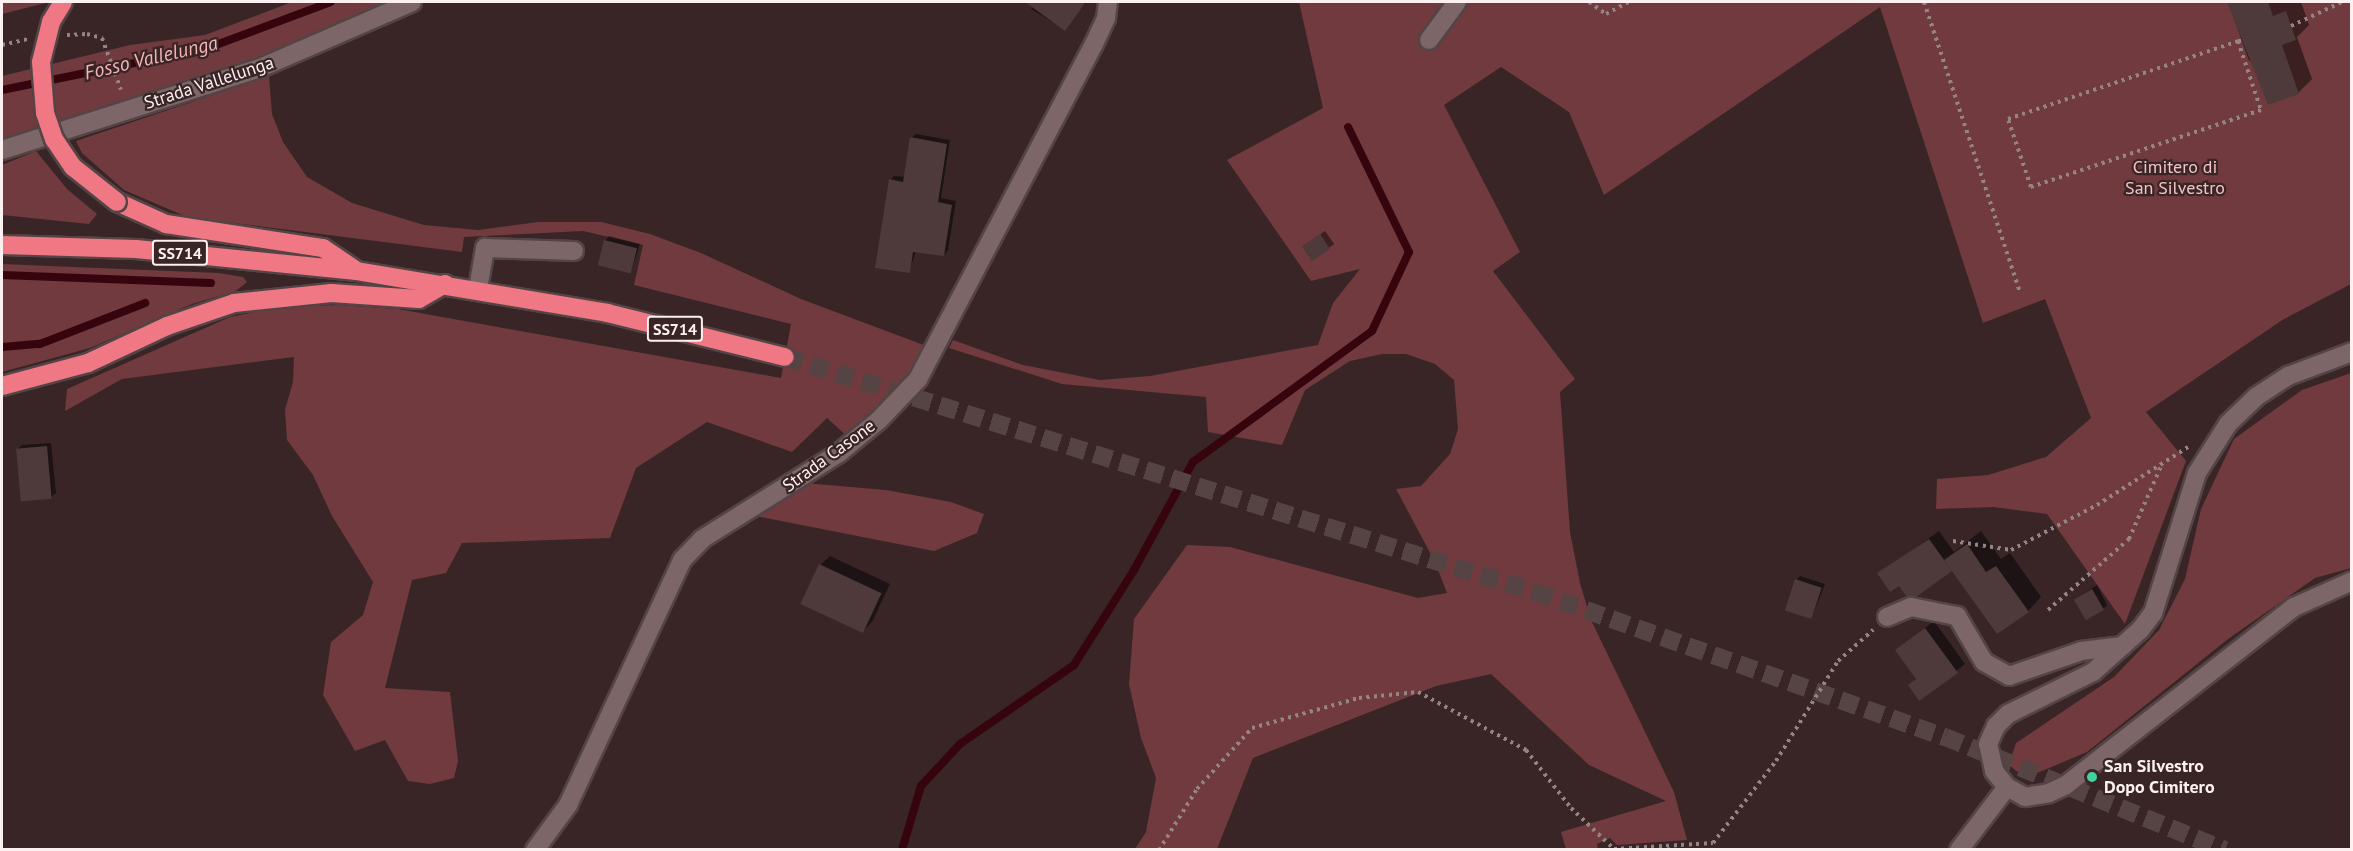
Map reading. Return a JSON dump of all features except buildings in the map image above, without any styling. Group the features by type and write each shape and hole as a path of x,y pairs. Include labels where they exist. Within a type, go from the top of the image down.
{"highway":[{"path":"63,2 51,22 41,62 45,113 54,140 73,167 117,202 166,224 322,248 357,271"},
{"name":"SS714","path":"2,245 136,249 357,271 478,289 608,313 785,357"},
{"path":"2,386 88,363 167,326 234,303 331,293 419,299 445,284"}],"street":[{"name":"Strada Vallelunga","path":"2,150 258,69 412,2"},
{"name":"Strada Casone","path":"535,849 568,805 682,560 702,538 839,453 879,420 918,379 1094,44 1106,18 1108,2"},
{"path":"1429,40 1457,2"},
{"path":"478,289 485,248 574,251"},
{"path":"2352,352 2288,376 2256,397 2225,427 2194,481 2153,614 2123,646 2093,672 2008,714 1996,726 1988,744 1990,759 2007,787 2025,797 2049,793 2078,778 2294,608 2352,581"},
{"path":"1887,617 1911,607 1956,616 1984,662 2008,676 2081,651 2123,646"},
{"path":"1959,849 2007,787"}],"path":[{"path":"1589,2 1606,14 1629,2"},
{"path":"1924,2 2020,292"},
{"path":"2291,26 2342,2"},
{"path":"2239,41 2261,110 2031,187 2008,119 2239,41"},
{"path":"107,51 122,94"},
{"path":"1953,541 2011,550 2097,505 2162,463 2225,427"},
{"path":"2048,610 2129,539 2162,463"},
{"path":"1159,849 1197,789 1252,728 1359,698 1418,692 1526,750 1571,808 1615,849 1713,843 1776,761 1838,661 1887,617"}],"green space":[{"path":"2,2 50,2 2,14"},
{"path":"292,2 390,2 228,73 2,144 2,76 130,45 205,35"},
{"name":"Cimitero di San Silvestro","path":"1299,2 2351,2 2351,284 2284,319 2146,412 2186,461 2125,624 2047,514 1993,507 1936,509 1937,479 1988,475 2046,457 2091,418 2045,299 1983,323 1880,7 1604,195 1569,112 1501,67 1444,105 1520,252 1493,271 1575,379 1560,392 1570,532 1580,583 1591,620 1674,792 1687,840 1617,845 1610,838 1597,844 1598,849 1566,849 1561,832 1666,801 1589,765 1491,674 1436,686 1253,758 1217,849 1135,849 1146,832 1156,778 1141,738 1129,684 1134,619 1187,545 1230,547 1418,598 1447,593 1435,562 1396,489 1421,486 1450,454 1458,429 1454,380 1435,364 1406,354 1382,354 1350,361 1305,390 1282,445 1208,432 1206,397 1062,384 949,348 953,340 1023,365 1100,380 1150,376 1318,345 1333,303 1360,269 1311,281 1227,160 1323,108"},
{"path":"269,76 272,114 283,142 307,177 352,203 424,225 478,230 538,222 601,222 650,234 701,253 801,299 929,347 908,383 849,438 827,418 792,452 707,422 636,468 610,538 462,543 446,573 412,580 385,688 450,692 458,761 454,778 430,784 408,781 385,740 355,751 323,695 331,642 363,615 373,582 332,516 313,475 287,440 285,410 293,382 294,357 122,379 65,411 67,389 230,317 279,307 339,305 398,309 781,378 791,324 634,285 643,245 583,231 464,237 462,252 187,217 124,190 82,153 76,141"},
{"path":"36,151 67,189 97,214 89,224 2,215 2,165"},
{"path":"2,264 219,273 243,277 247,282 236,291 192,304 90,348 2,372"},
{"path":"2351,373 2351,568 2315,578 2228,639 2087,752 2030,776 2016,771 2009,764 2016,743 2114,677 2159,630 2185,579 2201,509 2234,439 2302,390"},
{"path":"805,483 886,490 951,502 984,514 977,533 934,551 755,516"}],"waterway":[{"name":"Fosso Vallelunga","path":"2,90 208,48 331,2"},
{"path":"902,850 921,786 960,744 1074,665 1134,570 1193,462 1372,331 1409,252 1348,127"},
{"path":"2,275 211,283"},
{"path":"2,347 40,344 145,303"}],"tunnel":[{"path":"785,357 1535,592 1945,737 2225,850"}],"place":[{"name":"San Silvestro Dopo Cimitero","path":"2092,777"}]}
